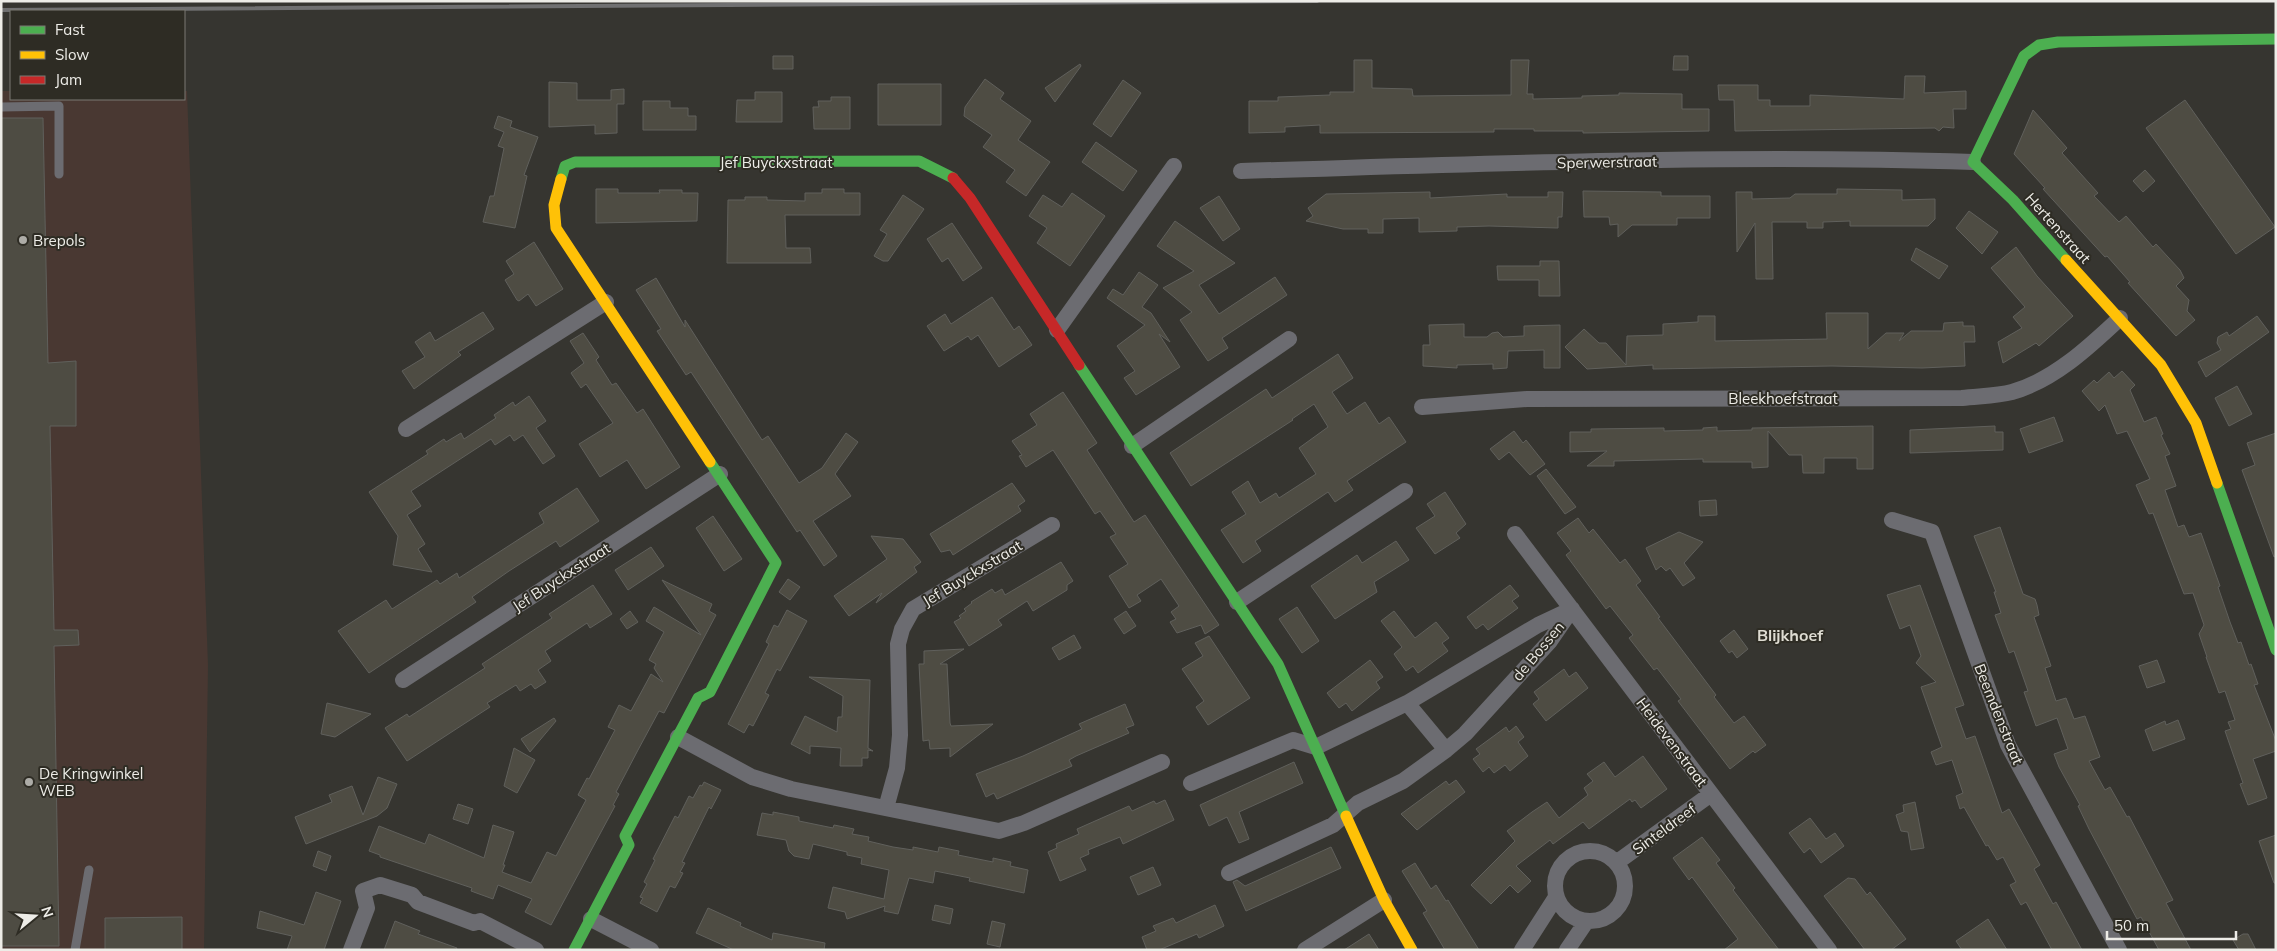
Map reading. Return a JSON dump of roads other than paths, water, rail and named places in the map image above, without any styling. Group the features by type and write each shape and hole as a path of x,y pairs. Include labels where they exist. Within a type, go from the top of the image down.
{"street":[{"path":"1974,162 2024,56 2039,45 2058,42 2276,39"},
{"name":"Sperwerstraat","path":"1241,171 1612,161 1913,160 1974,162"},
{"name":"Jef Buyckxstraat","path":"574,950 592,919 629,845 625,836 698,698 710,692 776,562 553,220 554,206 566,166 575,162 919,162 952,177 970,198 1132,446 1278,664 1316,747"},
{"name":"Hertenstraat","path":"1974,162 2012,200 2161,365 2196,424 2276,650"},
{"path":"1057,330 1174,166"},
{"path":"406,429 606,302"},
{"name":"Bleekhoefstraat","path":"1422,407 1527,399 1962,398 2012,392 2046,378 2094,343 2120,318"},
{"path":"1132,446 1289,339"},
{"name":"Jef Buyckxstraat","path":"403,680 720,474"},
{"path":"1237,602 1405,491"},
{"name":"Beemdenstraat","path":"1892,520 1932,532 2008,745 2119,950"},
{"name":"Jef Buyckxstraat","path":"886,808 897,768 900,735 898,644 902,629 913,609 1052,525"},
{"name":"Heidevenstraat","path":"1515,534 1829,950"},
{"name":"de Bossen","path":"1316,747 1407,703 1538,625 1572,608"},
{"name":"de Bossen","path":"1229,872 1333,825 1358,803 1403,780 1446,750 1465,734 1550,641 1572,608"},
{"path":"1407,703 1446,750"},
{"path":"678,736 752,777 791,788 998,831 1024,823 1162,762"},
{"path":"1191,783 1293,740 1316,747 1344,814 1384,900 1412,950"},
{"name":"Sinteldreef","path":"1616,863 1711,794"},
{"name":"Sinteldreef","path":"1522,950 1556,897 1555,878 1559,870 1571,856 1589,851 1599,852 1616,863 1624,878 1626,887 1620,906 1605,918 1586,922"},
{"path":"351,950 366,908 362,891 380,885 412,895 418,902 474,923 480,921 536,950"},
{"path":"1556,897 1563,909 1573,918 1586,922 1567,950"},
{"path":"1305,950 1384,900"},
{"path":"592,919 651,950"}],"lane":[{"path":"1,107 59,106 59,174"},
{"path":"75,950 89,870"}],"railway":[{"path":"1,10 1317,1"}],"place":[{"name":"Brepols","path":"23,240"},
{"name":"De Kringwinkel WEB","path":"29,782"}],"district":[{"name":"Blijkhoef","path":"1790,635"}]}
